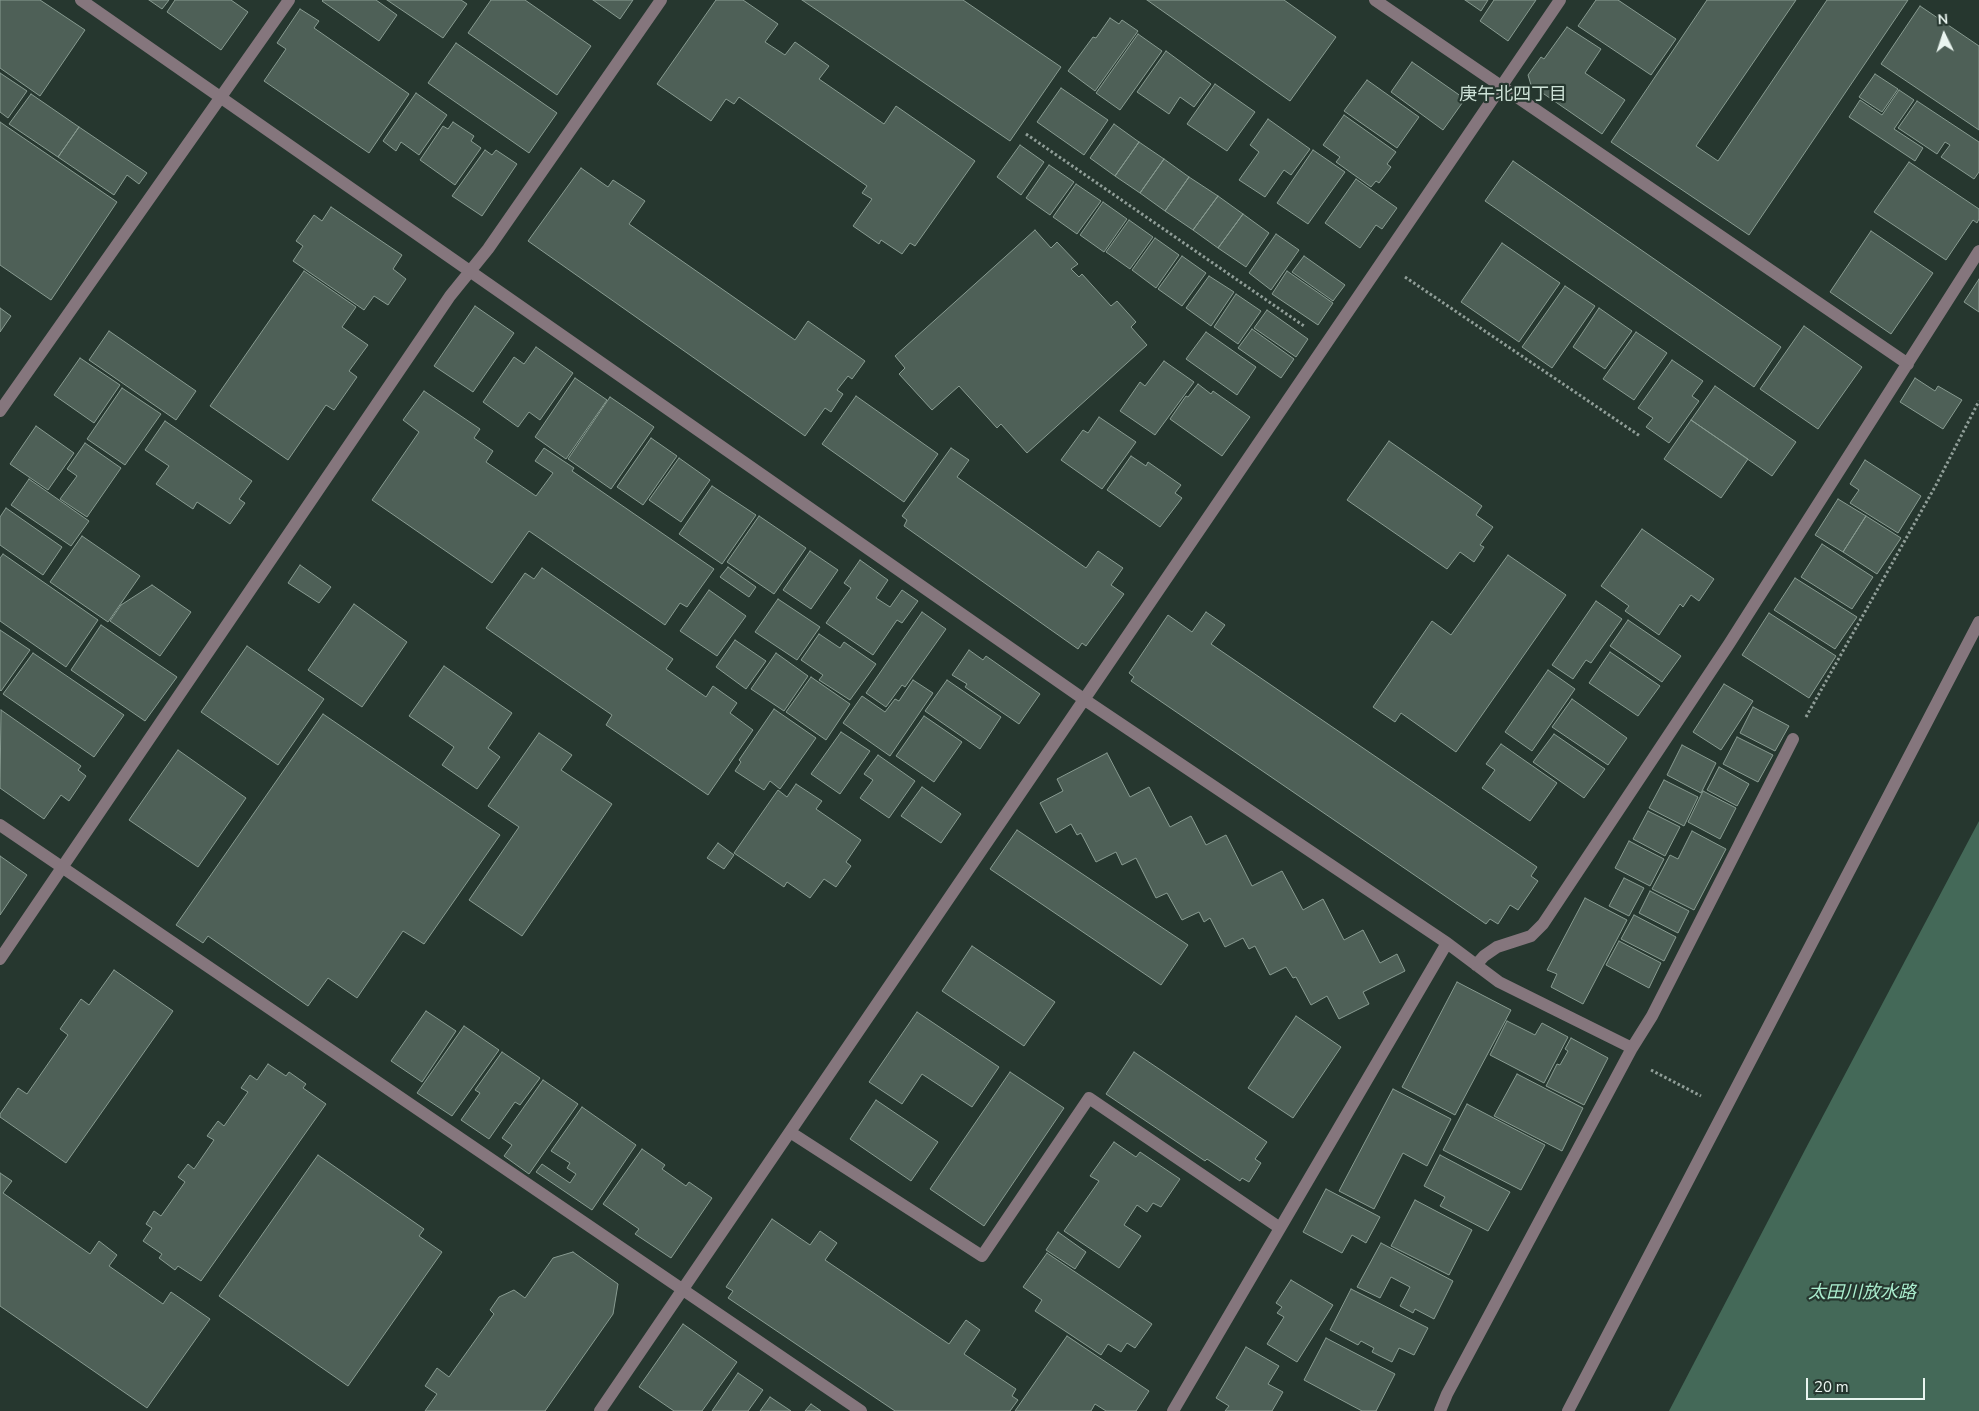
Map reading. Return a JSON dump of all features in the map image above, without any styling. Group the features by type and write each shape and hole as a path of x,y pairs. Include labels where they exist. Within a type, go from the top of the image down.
{"street":[{"path":"81,0 1085,700 1447,943 1499,982 1632,1048"},
{"path":"0,411 289,0"},
{"path":"0,959 450,296 488,249 661,0"},
{"path":"1375,0 1908,364"},
{"path":"600,1411 1560,0"},
{"path":"1476,965 1484,956 1497,947 1531,936 1543,924 1729,644 1979,251"},
{"path":"1568,1411 1979,622"},
{"path":"1440,1411 1447,1394 1632,1048 1652,1016 1794,739"},
{"path":"0,825 861,1411"},
{"path":"1173,1411 1447,943"},
{"path":"790,1132 982,1256 1089,1098 1280,1228"}],"path":[{"path":"1026,134 1328,342"},
{"path":"1382,262 1640,436"},
{"path":"1794,739 1936,485 1979,401"},
{"path":"1975,409 1979,412"},
{"path":"1661,1075 1694,1093"}],"water":[{"name":"太田川放水路","path":"1979,821 1979,1411 1669,1411 1806,1148"}],"building":[{"path":"0,0 40,0 85,30 40,96 0,68"},
{"path":"149,0 169,0 162,9"},
{"path":"175,0 231,0 248,12 221,50 167,12"},
{"path":"323,0 376,0 397,15 379,41"},
{"path":"387,0 461,0 467,4 443,38"},
{"path":"491,0 525,0 591,46 557,95 468,33"},
{"path":"593,0 633,0 620,19"},
{"path":"716,0 743,0 778,24 765,42 785,55 795,42 829,66 819,79 884,124 896,106 975,161 915,246 910,243 902,254 881,240 879,244 853,226 872,199 862,193 867,186 739,97 734,104 726,99 711,121 657,84"},
{"path":"802,0 963,0 1061,67 1010,141"},
{"path":"1147,0 1284,0 1336,37 1290,101"},
{"path":"1465,0 1488,0 1481,11"},
{"path":"1494,0 1536,0 1508,41 1480,21"},
{"path":"1596,0 1618,0 1676,39 1651,75 1578,26"},
{"path":"1707,0 1796,0 1696,146 1718,161 1827,0 1908,0 1749,235 1611,142"},
{"path":"1920,6 1979,46 1979,130 1881,64"},
{"path":"300,9 319,21 314,28 409,94 369,153 264,81 286,49 277,43"},
{"path":"1110,18 1119,24 1122,20 1138,31 1095,91 1068,71 1093,37 1096,38"},
{"path":"1567,27 1601,49 1585,73 1625,100 1602,134 1531,85 1528,75 1541,57 1544,59"},
{"path":"1138,34 1162,51 1120,110 1096,93"},
{"path":"456,43 557,113 529,153 428,83"},
{"path":"1166,51 1211,84 1194,107 1180,97 1169,114 1137,92"},
{"path":"1412,62 1465,99 1443,130 1391,92"},
{"path":"0,73 27,91 8,118 0,112"},
{"path":"1875,74 1898,89 1882,112 1859,97"},
{"path":"1367,80 1419,117 1397,148 1344,111"},
{"path":"1215,84 1255,112 1227,151 1187,124"},
{"path":"1061,88 1108,120 1084,155 1037,122"},
{"path":"1899,90 1914,100 1894,129 1923,148 1915,161 1849,117 1860,100 1882,115"},
{"path":"416,93 447,115 419,155 401,142 396,151 383,141"},
{"path":"31,94 79,127 58,157 9,124"},
{"path":"1917,101 1979,142 1979,172 1974,179 1941,157 1950,145 1945,142 1937,154 1898,128"},
{"path":"1344,115 1396,152 1387,164 1391,167 1379,183 1376,181 1371,187 1336,162 1340,157 1323,145"},
{"path":"1268,119 1310,149 1291,175 1284,170 1265,197 1239,180 1259,152 1250,145"},
{"path":"0,122 117,202 51,300 0,265"},
{"path":"453,122 474,136 471,141 481,148 455,185 420,160 443,126 448,129"},
{"path":"1114,124 1139,142 1115,176 1090,158"},
{"path":"79,127 147,173 139,184 127,175 114,195 58,157"},
{"path":"1139,142 1164,159 1140,193 1115,176"},
{"path":"1020,145 1044,162 1021,195 997,177"},
{"path":"485,150 492,155 496,150 517,164 482,216 452,196"},
{"path":"1313,150 1345,172 1308,224 1277,203"},
{"path":"1164,159 1189,177 1165,211 1140,193"},
{"path":"1513,161 1781,347 1754,387 1485,201"},
{"path":"1909,162 1979,209 1977,223 1973,220 1946,260 1874,212"},
{"path":"1049,165 1074,182 1050,215 1026,198"},
{"path":"581,168 608,187 613,180 645,201 629,224 795,340 808,321 865,361 852,379 848,376 837,390 843,394 831,412 825,408 805,436 528,241"},
{"path":"1189,177 1218,196 1193,230 1165,211"},
{"path":"1356,179 1397,208 1382,229 1376,225 1360,248 1325,223"},
{"path":"1076,184 1101,201 1077,234 1053,217"},
{"path":"1218,196 1243,214 1218,248 1193,230"},
{"path":"1103,202 1127,219 1104,252 1080,235"},
{"path":"331,207 402,255 393,269 406,279 388,305 374,296 364,310 293,261 303,246 296,241 314,215 322,221"},
{"path":"1243,214 1269,233 1246,267 1218,248"},
{"path":"1129,220 1153,237 1130,269 1106,252"},
{"path":"1035,230 1051,248 1057,242 1078,264 1071,269 1079,277 1082,274 1111,306 1117,301 1136,322 1131,327 1147,345 1027,453 1001,424 997,428 959,386 932,410 899,374 905,368 895,356"},
{"path":"1871,231 1933,273 1891,334 1830,292"},
{"path":"1276,234 1299,250 1271,290 1249,273"},
{"path":"1155,238 1179,255 1156,288 1132,270"},
{"path":"1502,243 1560,283 1519,342 1461,302"},
{"path":"1182,256 1206,273 1182,306 1158,289"},
{"path":"1304,256 1345,285 1333,301 1292,272"},
{"path":"304,271 356,307 342,327 368,345 349,371 357,377 334,410 326,405 288,460 210,406"},
{"path":"1287,271 1333,303 1318,325 1272,294"},
{"path":"1209,276 1234,292 1211,326 1186,308"},
{"path":"1979,279 1979,312 1964,302"},
{"path":"1565,286 1595,306 1552,368 1522,347"},
{"path":"1236,294 1261,311 1238,344 1214,327"},
{"path":"475,306 514,333 473,392 434,366"},
{"path":"0,308 11,316 0,332"},
{"path":"1599,308 1632,331 1605,369 1573,347"},
{"path":"1267,310 1308,339 1296,357 1254,328"},
{"path":"1804,326 1862,367 1818,429 1760,389"},
{"path":"1252,329 1294,359 1281,378 1238,348"},
{"path":"109,331 196,391 176,420 89,360"},
{"path":"1206,332 1256,367 1237,395 1186,359"},
{"path":"1636,332 1667,353 1634,400 1603,379"},
{"path":"536,347 573,373 540,420 529,412 518,427 483,402 514,357 524,364"},
{"path":"80,358 120,385 94,423 54,395"},
{"path":"1672,360 1703,381 1692,396 1699,401 1669,443 1646,427 1653,418 1638,408"},
{"path":"1164,361 1194,382 1155,435 1120,411 1140,382 1145,386"},
{"path":"575,378 607,400 566,459 535,437"},
{"path":"1915,378 1935,391 1938,386 1962,400 1943,429 1900,402"},
{"path":"1198,384 1211,394 1213,391 1250,417 1222,456 1170,419 1186,396 1188,397"},
{"path":"1715,386 1796,442 1772,476 1691,420"},
{"path":"122,388 161,414 125,465 87,439"},
{"path":"424,391 480,429 474,438 493,451 486,462 536,496 553,473 535,461 544,448 574,468 572,471 714,569 687,607 680,603 665,625 529,531 492,583 372,500 419,432 403,420"},
{"path":"856,396 938,454 904,502 822,444"},
{"path":"610,397 654,427 611,489 568,459"},
{"path":"1099,417 1136,442 1102,489 1061,460 1083,430 1088,433"},
{"path":"1691,420 1748,459 1721,498 1664,459"},
{"path":"165,421 252,481 239,499 245,503 230,524 197,502 193,509 156,484 169,466 145,450"},
{"path":"36,426 74,453 48,490 10,464"},
{"path":"651,438 677,456 643,505 617,487"},
{"path":"1389,441 1482,506 1476,515 1493,527 1480,545 1484,547 1474,562 1460,552 1447,569 1347,500"},
{"path":"85,443 121,468 87,517 60,499 77,476 67,469"},
{"path":"951,448 969,460 957,477 1086,568 1098,551 1123,568 1111,585 1124,594 1086,646 1082,643 1078,649 904,526 907,520 902,516"},
{"path":"1131,456 1146,466 1148,462 1181,485 1175,493 1182,498 1160,527 1107,490"},
{"path":"679,458 710,480 681,522 649,500"},
{"path":"1865,460 1921,496 1898,533 1850,503 1859,490 1850,484"},
{"path":"29,479 89,521 71,546 11,505"},
{"path":"712,486 756,515 722,564 679,534"},
{"path":"1838,499 1866,516 1843,552 1815,535"},
{"path":"6,508 62,547 43,575 0,545 0,517"},
{"path":"759,516 806,548 774,594 727,562"},
{"path":"1866,516 1901,538 1877,574 1843,552"},
{"path":"1642,529 1714,579 1699,601 1691,595 1683,607 1680,604 1659,635 1625,611 1629,606 1601,586"},
{"path":"82,536 140,576 108,622 50,582"},
{"path":"1822,544 1873,577 1852,609 1801,577"},
{"path":"810,551 838,570 811,609 783,590"},
{"path":"3,554 98,620 66,667 0,621 0,558"},
{"path":"1508,555 1566,595 1456,752 1401,713 1395,722 1373,707 1432,621 1451,635"},
{"path":"860,560 888,580 876,598 890,607 902,590 918,601 902,623 897,620 873,655 826,623 851,588 844,583"},
{"path":"300,565 331,587 319,603 288,583"},
{"path":"728,567 756,587 749,597 720,577"},
{"path":"542,568 673,659 666,669 706,697 713,686 737,703 730,713 753,730 708,795 606,725 612,715 486,628 525,573 534,579"},
{"path":"1795,578 1857,617 1835,649 1774,610"},
{"path":"152,585 191,612 160,656 110,621 121,605"},
{"path":"709,590 746,616 717,656 680,631"},
{"path":"778,599 820,627 797,660 755,632"},
{"path":"1596,601 1622,619 1591,663 1586,660 1573,679 1552,665"},
{"path":"354,604 407,642 362,707 308,670"},
{"path":"922,612 946,629 905,687 902,685 886,707 866,693"},
{"path":"1206,612 1225,625 1211,644 1537,867 1531,876 1538,881 1518,910 1510,905 1498,924 1490,919 1486,924 1131,681 1134,677 1129,673 1168,615 1192,632"},
{"path":"1769,613 1836,656 1809,698 1742,655"},
{"path":"1628,620 1681,656 1662,682 1610,646"},
{"path":"101,625 177,677 145,721 71,670"},
{"path":"0,630 30,650 1,691 0,690"},
{"path":"819,634 840,648 844,642 876,664 850,700 819,680 823,675 801,660"},
{"path":"735,640 766,661 746,689 716,667"},
{"path":"247,646 324,699 278,765 201,712"},
{"path":"969,650 983,660 986,656 1040,694 1019,724 965,687 967,684 952,675"},
{"path":"1610,652 1660,686 1638,716 1589,683"},
{"path":"33,653 124,715 94,757 3,694"},
{"path":"776,653 808,676 784,711 751,689"},
{"path":"444,666 512,713 488,748 500,757 477,789 442,765 454,747 409,716"},
{"path":"1548,670 1575,689 1532,751 1505,732"},
{"path":"811,677 850,704 826,740 786,712"},
{"path":"913,680 933,693 890,756 843,723 862,696 885,712 895,699 899,701"},
{"path":"947,680 1001,717 980,749 925,711"},
{"path":"1724,684 1753,701 1721,750 1693,732"},
{"path":"1572,699 1627,738 1608,765 1552,727"},
{"path":"1753,707 1789,726 1775,751 1740,733"},
{"path":"774,709 816,738 780,789 770,781 764,790 735,771 741,762 739,760"},
{"path":"1,710 81,766 78,770 86,776 69,801 61,795 44,819 0,788"},
{"path":"323,714 500,835 424,944 403,931 357,998 328,978 308,1006 208,936 203,943 176,925"},
{"path":"924,716 962,742 934,782 896,756"},
{"path":"841,732 870,751 840,794 811,774"},
{"path":"539,733 572,755 561,770 612,804 522,936 469,900 519,827 488,806"},
{"path":"1554,734 1605,769 1584,798 1533,762"},
{"path":"1737,737 1773,755 1758,782 1723,764"},
{"path":"1501,744 1557,783 1530,821 1482,788 1495,770 1486,764"},
{"path":"1682,745 1716,763 1701,793 1667,775"},
{"path":"178,750 246,798 198,867 129,820"},
{"path":"1107,753 1130,797 1149,787 1170,827 1191,816 1206,845 1226,835 1252,886 1282,871 1303,910 1323,899 1344,940 1363,930 1380,963 1397,954 1405,971 1363,992 1369,1004 1339,1019 1327,996 1311,1005 1296,977 1293,978 1286,967 1270,975 1255,946 1249,949 1243,938 1225,947 1210,918 1204,922 1199,912 1182,920 1167,893 1156,898 1136,858 1122,865 1116,852 1096,862 1081,833 1077,835 1071,824 1056,833 1040,803 1063,791 1057,779"},
{"path":"878,755 915,781 889,818 860,798 873,780 864,774"},
{"path":"1719,767 1749,784 1737,806 1707,790"},
{"path":"1664,780 1698,797 1684,826 1649,808"},
{"path":"796,784 822,801 816,809 861,840 846,862 851,866 836,887 824,879 810,898 787,882 784,887 734,853 778,790 787,797"},
{"path":"922,787 961,814 941,843 901,816"},
{"path":"1703,791 1736,808 1720,839 1688,822"},
{"path":"1648,811 1680,827 1665,856 1633,839"},
{"path":"1017,830 1188,945 1161,985 990,869"},
{"path":"1692,831 1726,849 1694,910 1652,889 1670,855 1678,859"},
{"path":"1629,841 1664,859 1650,886 1615,868"},
{"path":"718,843 734,855 724,869 707,858"},
{"path":"0,856 27,875 0,915"},
{"path":"1624,878 1644,888 1629,916 1609,906"},
{"path":"1650,891 1689,911 1678,933 1639,913"},
{"path":"1585,898 1627,920 1583,1004 1551,987 1557,974 1547,970"},
{"path":"1634,915 1676,937 1664,961 1621,939"},
{"path":"1619,941 1661,963 1649,988 1606,965"},
{"path":"972,946 1055,1002 1024,1046 942,991"},
{"path":"114,970 173,1011 66,1163 0,1117 0,1114 18,1088 27,1094 68,1035 60,1029 81,999 89,1005"},
{"path":"1457,982 1511,1010 1455,1115 1402,1087"},
{"path":"426,1011 456,1031 422,1082 391,1061"},
{"path":"917,1012 999,1067 972,1107 922,1074 902,1104 869,1082"},
{"path":"1296,1016 1341,1047 1293,1118 1248,1088"},
{"path":"1507,1021 1535,1035 1542,1023 1568,1037 1544,1083 1490,1055"},
{"path":"464,1026 499,1050 452,1116 417,1093"},
{"path":"1571,1038 1608,1058 1584,1105 1546,1086 1557,1064 1560,1065 1568,1051 1565,1049"},
{"path":"502,1052 540,1078 520,1105 515,1102 489,1139 461,1120 480,1093 475,1090"},
{"path":"1134,1052 1267,1142 1255,1159 1261,1163 1249,1182 1242,1178 1240,1181 1207,1159 1205,1161 1106,1094"},
{"path":"268,1064 286,1076 289,1072 306,1084 303,1088 326,1104 201,1281 178,1266 175,1270 159,1258 162,1254 143,1241 152,1228 146,1224 154,1211 161,1216 185,1182 178,1177 188,1164 194,1169 214,1140 207,1136 218,1121 224,1126 248,1092 241,1088 250,1075 257,1080"},
{"path":"1010,1072 1064,1108 984,1226 930,1189"},
{"path":"1517,1074 1583,1108 1562,1151 1494,1116"},
{"path":"543,1080 578,1104 529,1174 504,1156 512,1145 502,1138"},
{"path":"1393,1089 1451,1119 1427,1166 1403,1153 1374,1209 1339,1191"},
{"path":"876,1100 938,1142 911,1181 850,1139"},
{"path":"1467,1104 1545,1145 1521,1190 1443,1150"},
{"path":"582,1107 636,1145 592,1210 536,1172 542,1164 570,1183 576,1174 567,1168 570,1163 551,1151"},
{"path":"1114,1142 1136,1157 1140,1152 1180,1179 1161,1207 1153,1203 1147,1212 1137,1205 1124,1225 1141,1236 1119,1268 1064,1231 1099,1181 1090,1176"},
{"path":"642,1149 665,1165 662,1169 686,1186 689,1182 712,1198 671,1258 635,1234 639,1229 603,1204"},
{"path":"318,1155 424,1229 419,1236 442,1252 348,1386 219,1296"},
{"path":"1440,1155 1510,1192 1488,1231 1440,1206 1445,1197 1424,1186"},
{"path":"0,1173 12,1181 3,1193 90,1254 99,1241 117,1255 109,1266 163,1304 171,1292 210,1319 147,1408 0,1306"},
{"path":"1326,1189 1380,1217 1366,1243 1352,1235 1342,1253 1303,1232"},
{"path":"1415,1200 1472,1230 1449,1275 1391,1246"},
{"path":"772,1219 810,1245 820,1231 837,1243 825,1260 949,1344 966,1320 980,1330 964,1354 1016,1389 1012,1396 1018,1400 1010,1411 895,1411 728,1298 733,1291 726,1287"},
{"path":"1058,1232 1086,1252 1075,1269 1046,1250"},
{"path":"1381,1243 1453,1281 1434,1319 1415,1309 1413,1313 1400,1306 1410,1287 1391,1277 1380,1298 1357,1287"},
{"path":"573,1252 618,1284 613,1314 545,1411 425,1411 437,1394 425,1386 437,1368 449,1377 494,1314 490,1310 499,1297 514,1290 525,1298 553,1258"},
{"path":"1047,1253 1152,1324 1135,1348 1127,1343 1121,1352 1108,1344 1101,1355 1035,1311 1042,1300 1023,1287"},
{"path":"1291,1280 1333,1305 1297,1362 1267,1344 1284,1317 1277,1313 1282,1307 1276,1303"},
{"path":"1351,1289 1428,1328 1414,1355 1399,1348 1392,1362 1372,1352 1374,1348 1361,1341 1358,1345 1330,1330"},
{"path":"683,1324 737,1362 702,1411 674,1411 639,1387"},
{"path":"1067,1336 1149,1391 1136,1411 1106,1411 1095,1404 1091,1411 1015,1411"},
{"path":"1326,1338 1395,1374 1376,1411 1362,1411 1304,1380"},
{"path":"1246,1347 1279,1366 1268,1384 1283,1392 1272,1411 1225,1411 1229,1406 1216,1398"},
{"path":"738,1373 763,1390 748,1411 712,1411"},
{"path":"770,1397 791,1411 760,1411"},
{"path":"811,1404 821,1411 805,1411"}],"district":[{"name":"庚午北四丁目","path":"1513,96"}]}
